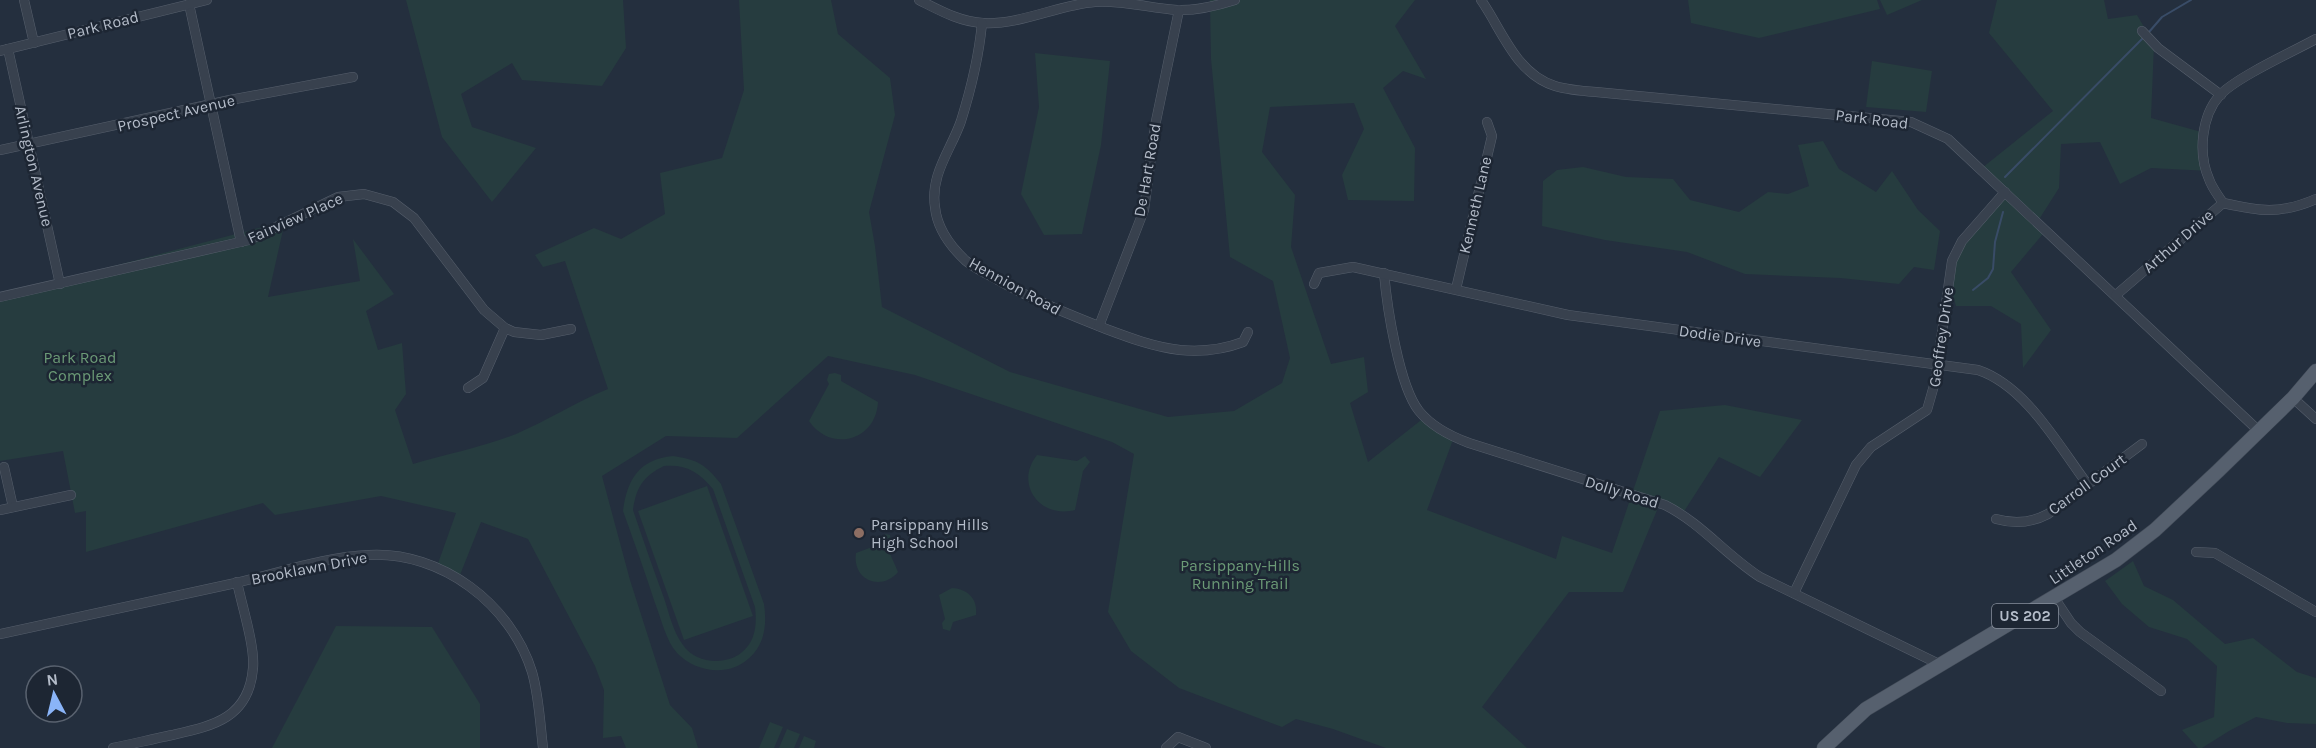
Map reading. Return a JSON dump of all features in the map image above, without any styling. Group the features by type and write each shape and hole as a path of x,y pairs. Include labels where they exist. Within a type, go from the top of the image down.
{"main road":[{"name":"Littleton Road","path":"2296,396 2316,371"},
{"name":"Littleton Road","path":"1824,748 1866,709 2116,560 2155,530 2316,377"}],"street":[{"path":"24,0 34,43"},
{"name":"Park Road","path":"4,50 207,0"},
{"path":"919,0 954,16 982,23 998,23 1071,5 1096,2 1115,2 1179,10 1208,7 1235,0"},
{"name":"Park Road","path":"1481,0 1524,67 1540,80 1555,86 1596,92 1911,122 1948,139 2260,432"},
{"path":"189,4 241,242"},
{"name":"De Hart Road","path":"1099,326 1144,210 1155,126 1179,10"},
{"name":"Hennion Road","path":"982,23 980,51 960,123 935,184 934,202 937,220 955,248 974,267 1029,298 1064,314 1157,346 1200,351 1217,350 1243,342 1248,332"},
{"path":"2142,31 2221,95"},
{"path":"2223,203 2208,177 2204,147 2206,121 2210,111 2221,95 2243,79 2316,39"},
{"name":"Arlington Avenue","path":"4,50 29,145 60,284"},
{"name":"Prospect Avenue","path":"0,150 353,77"},
{"name":"Kenneth Lane","path":"1456,289 1492,136 1487,122"},
{"name":"Geoffrey Drive","path":"1794,593 1863,455 1885,437 1921,416 1927,410 1932,397 1952,261 1962,241 2005,192"},
{"name":"Fairview Place","path":"0,297 241,242 282,225 338,197 364,194 385,198 405,209 484,310 505,328 514,332 541,335 571,328"},
{"name":"Arthur Drive","path":"2116,295 2223,203 2254,211 2266,211 2292,208 2316,199"},
{"name":"Dodie Drive","path":"1314,284 1319,273 1353,267 1568,315 1966,367 1990,374 2019,393 2088,485"},
{"name":"Dolly Road","path":"1384,273 1390,317 1407,389 1418,410 1426,419 1447,434 1665,505 1678,512 1746,568 1941,665"},
{"path":"468,388 483,378 505,328"},
{"path":"2296,396 2316,419"},
{"name":"Carroll Court","path":"1996,519 2007,522 2036,520 2048,514 2142,444"},
{"path":"4,467 12,507"},
{"path":"0,510 71,495"},
{"path":"2196,552 2215,553 2316,612"},
{"name":"Brooklawn Drive","path":"0,634 312,564 372,555 409,560 454,577 489,603 516,636 532,671 543,748"},
{"path":"113,748 209,727 230,715 244,699 253,669 237,582"},
{"path":"2055,598 2071,623 2080,632 2162,691"},
{"path":"1166,748 1178,737 1206,748"}],"green space":[{"path":"406,0 623,0 626,48 602,86 522,80 512,63 461,94 472,127 536,148 492,202 442,137"},
{"path":"739,0 831,0 838,34 890,78 895,115 869,212 882,307 1010,372 1168,417 1234,411 1282,383 1290,358 1273,281 1230,257 1211,59 1210,0 1415,0 1395,26 1426,79 1403,71 1383,88 1415,148 1414,201 1348,200 1342,175 1364,129 1354,103 1270,107 1262,152 1295,195 1291,247 1331,364 1364,357 1368,392 1350,403 1368,462 1425,417 1454,437 1427,510 1556,559 1562,536 1612,553 1660,411 1725,405 1802,420 1760,477 1719,457 1683,513 1660,503 1623,592 1569,592 1482,707 1527,748 1386,748 1333,729 1296,719 1282,727 1179,688 1131,651 1108,612 1134,454 1112,442 915,375 828,356 737,438 666,436 602,476 630,580 670,705 692,728 698,748 626,748 621,736 603,738 604,690 595,666 528,539 481,522 458,580 436,569 456,513 381,496 275,515 263,503 86,552 86,511 75,513 63,451 0,461 0,296 285,221 268,297 360,281 353,239 394,294 366,311 378,350 402,343 406,394 395,410 413,464 504,439 608,389 565,261 543,267 535,255 594,228 621,239 665,214 660,173 722,158 744,90"},
{"path":"1688,0 1877,0 1880,9 1759,38 1691,23"},
{"path":"1880,0 1922,0 1887,15"},
{"path":"1997,0 2104,0 2108,19 2137,15 2154,44 2151,118 2205,133 2210,171 2151,168 2120,184 2100,142 2061,144 2059,188 2038,221 2047,229 2011,272 2051,330 2023,368 2021,324 1991,306 1956,306 1949,283 1962,240 2006,194 1982,168 2053,111 1989,33"},
{"path":"1035,53 1110,61 1101,145 1082,234 1044,235 1021,194 1039,107"},
{"path":"1872,61 1932,71 1926,112 1866,107"},
{"path":"1823,141 1839,169 1876,192 1892,171 1918,210 1940,231 1934,270 1914,267 1899,284 1840,278 1745,274 1687,252 1605,240 1542,226 1543,181 1557,170 1583,167 1626,177 1673,179 1690,200 1739,212 1768,192 1788,194 1809,186 1798,145"},
{"path":"829,374 841,375 841,381 878,402 869,426 861,434 851,438 829,437 818,431 809,421 829,384 827,380"},
{"path":"1037,455 1077,461 1085,456 1090,462 1083,471 1075,510 1051,509 1034,497 1028,477"},
{"path":"673,456 695,461 705,467 721,484 764,604 765,626 761,641 754,653 740,665 712,670 693,664 677,653 664,629 623,511 628,490 637,473 651,461","holes":["664,466 692,470 713,489 755,607 753,638 746,649 726,660 710,661 695,656 680,640 633,510 636,495 646,479"]},
{"path":"707,486 753,616 684,640 638,511"},
{"path":"885,534 890,535 891,541 888,549 898,572 891,578 876,582 863,576 858,570 856,553 880,544"},
{"path":"2133,561 2144,586 2173,600 2225,644 2253,638 2297,672 2316,678 2316,724 2287,723 2256,717 2202,748 2198,748 2182,730 2214,717 2217,666 2187,639 2149,627 2122,604 2105,581"},
{"path":"952,588 963,590 971,596 974,600 976,615 953,622 950,631 943,629 942,623 945,619 939,595"},
{"path":"336,626 432,627 480,704 480,748 272,748"},
{"path":"770,722 783,727 774,748 759,748"},
{"path":"787,729 800,734 794,748 779,748"},
{"path":"804,736 816,741 814,748 799,748"}],"waterway":[{"path":"2149,32 2162,17 2191,0"},
{"path":"2005,177 2145,36"},
{"path":"1973,290 1988,278 1993,269 1995,242 2003,212"}],"place":[{"name":"Parsippany Hills High School","path":"859,533"}],"park label":[{"name":"Park Road Complex","path":"80,366"},
{"name":"Parsippany-Hills Running Trail","path":"1240,574"}]}
